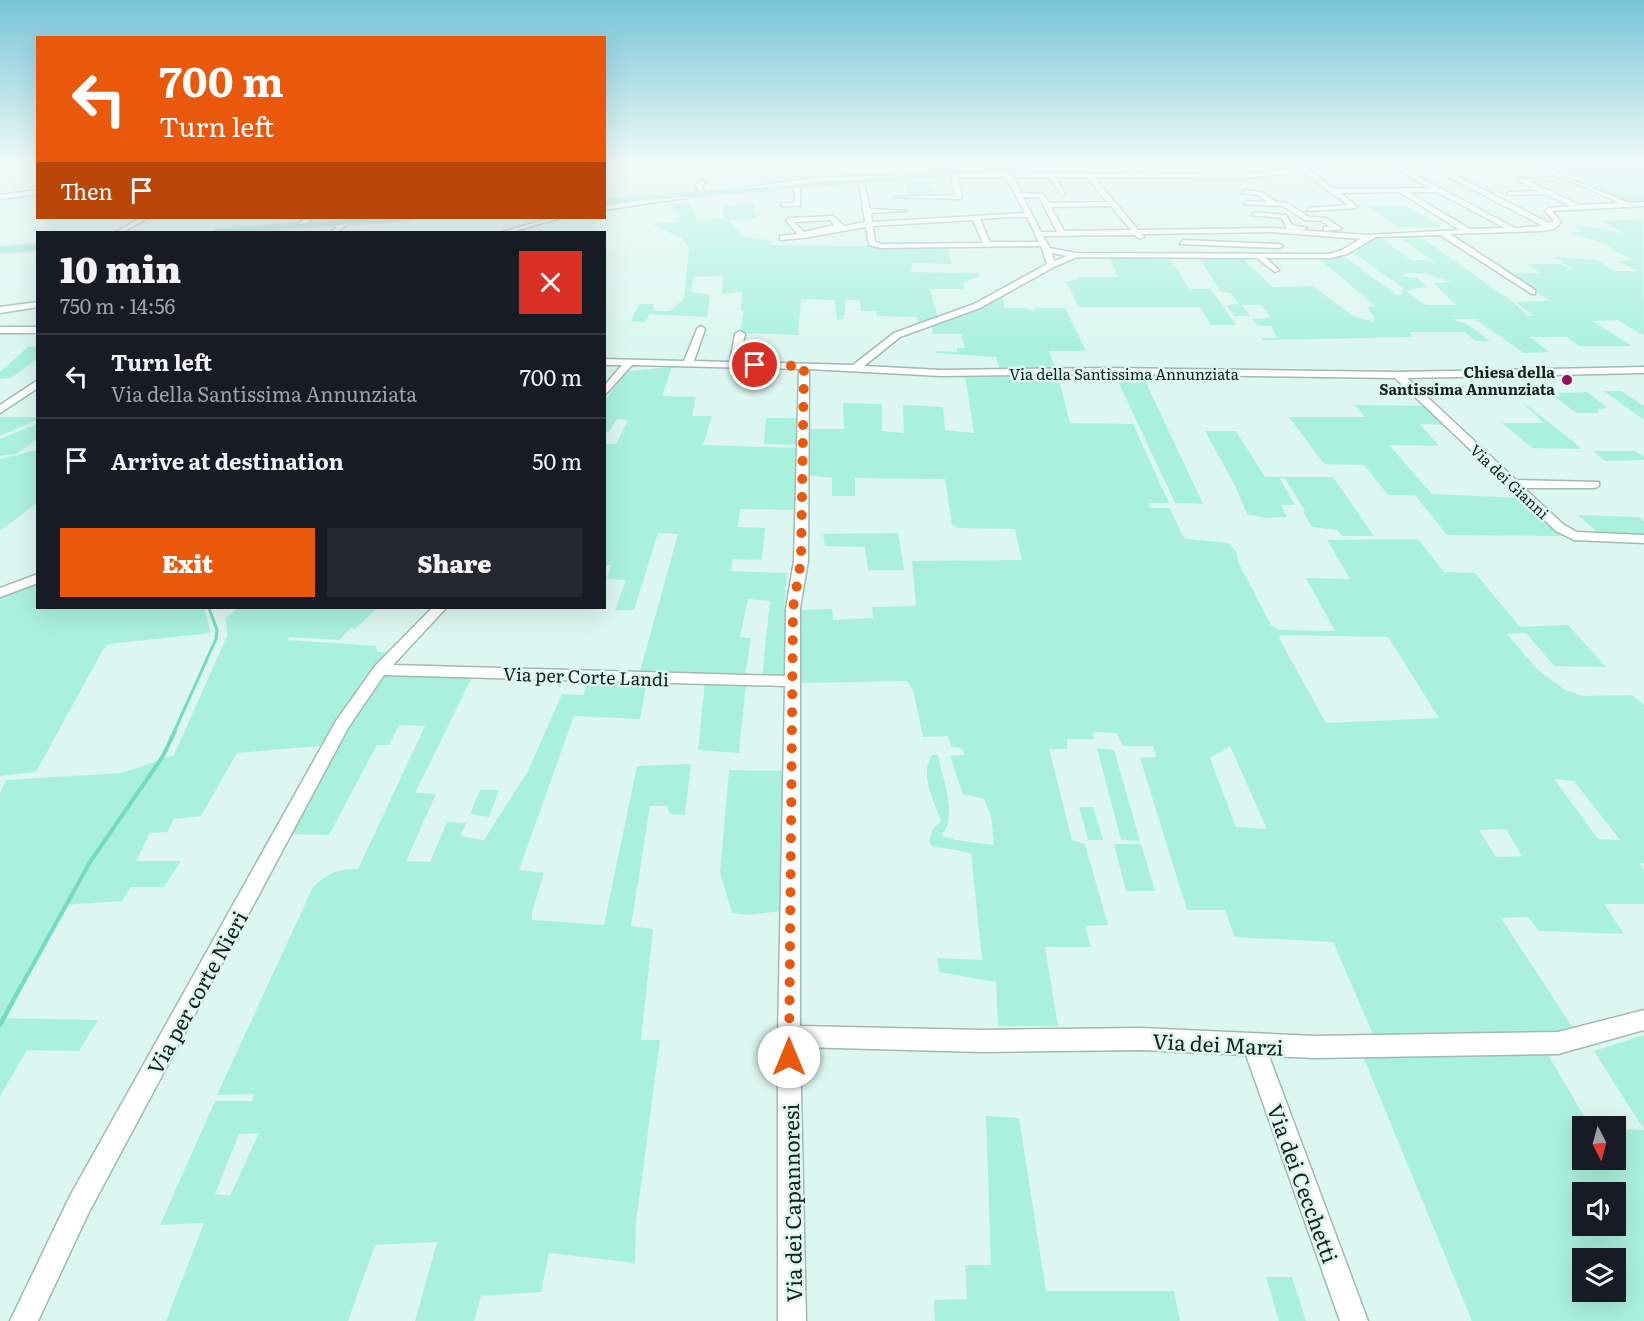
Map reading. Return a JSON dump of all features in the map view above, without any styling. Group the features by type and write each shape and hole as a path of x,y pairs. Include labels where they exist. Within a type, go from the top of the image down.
{"main road":[{"path":"231,231 325,224"},
{"path":"0,250 36,247"}],"street":[{"path":"121,231 135,224"},
{"path":"510,231 536,224"},
{"path":"792,224 803,236"},
{"path":"823,233 819,231 840,226 836,224"},
{"path":"869,224 874,245 1045,247 1076,255 1284,256 1344,253 1366,237"},
{"path":"783,238 823,233 847,226 896,224"},
{"path":"978,224 988,245"},
{"path":"1033,224 1045,247 1051,265"},
{"path":"1057,224 1062,234"},
{"path":"1129,224 1156,255"},
{"path":"1265,224 1272,230"},
{"path":"1288,224 1290,227 1338,229"},
{"path":"1331,224 1348,235"},
{"path":"1455,224 1469,232"},
{"path":"1502,224 1515,231"},
{"path":"1546,224 1551,226"},
{"path":"1038,234 1140,237 1166,241 1161,234 1272,230 1366,237 1441,232 1515,231 1555,224"},
{"path":"1175,242 1307,245 1300,232"},
{"path":"1441,232 1532,292"},
{"path":"1280,246 1284,256"},
{"path":"855,368 897,335 977,306 1051,265 1076,255"},
{"path":"1259,256 1275,270"},
{"path":"0,310 36,304"},
{"path":"688,364 701,329"},
{"path":"0,330 36,330"},
{"path":"734,365 740,334"},
{"name":"Via della Santissima Annunziata","path":"606,362 804,366 930,373 1108,371 1398,375 1644,370"},
{"path":"606,391 629,363"},
{"name":"Via dei Capannoresi","path":"792,1321 789,1036 793,596 801,561 804,366"},
{"name":"Via dei Gianni","path":"1398,375 1560,528 1574,536 1644,539"},
{"path":"0,410 36,384"},
{"path":"1514,484 1595,484"},
{"path":"0,593 36,579"},
{"name":"Via per corte Nieri","path":"24,1321 79,1205 342,725 380,670 437,609"},
{"name":"Via per Corte Landi","path":"380,670 792,681"},
{"name":"Via dei Marzi","path":"789,1036 981,1041 1141,1039 1315,1047 1558,1042 1644,1020"},
{"name":"Via dei Cecchetti","path":"1254,1045 1354,1321"}],"green space":[{"path":"652,224 731,224 742,236 772,241 769,245 948,247 951,264 913,263 911,272 979,273 980,276 964,282 963,289 930,289 938,319 919,325 917,317 877,316 876,311 861,311 860,300 846,300 844,319 837,320 835,300 801,299 798,335 740,333 744,311 741,311 742,291 722,294 723,276 694,277 691,292 710,295 707,317 649,314 646,322 631,321 639,304 654,304 653,311 670,311 684,299 689,248 681,238"},
{"path":"1394,224 1436,224 1442,227 1399,227"},
{"path":"1607,224 1643,224 1644,336 1618,320 1592,321 1632,346 1579,346 1567,337 1530,337 1549,352 1524,353 1475,319 1451,319 1467,324 1490,341 1476,341 1464,332 1409,332 1413,337 1263,340 1262,338 1277,338 1271,326 1258,326 1252,319 1271,318 1261,305 1242,305 1250,316 1234,316 1227,305 1239,304 1230,293 1221,292 1198,257 1241,257 1272,287 1313,286 1354,317 1373,321 1375,318 1367,307 1375,306 1317,257 1342,255 1397,295 1402,295 1401,290 1404,289 1354,253 1365,242 1378,236 1411,260 1427,260 1438,265 1396,234 1416,234 1513,302 1528,316 1533,316 1516,302 1550,301 1508,274 1540,273 1527,264 1560,264 1576,271 1553,257 1596,260 1616,271 1638,271 1619,261 1633,260 1602,243 1569,232 1586,232 1574,226 1623,233","holes":["1409,273 1427,274 1451,282 1434,283 1456,305 1426,305 1406,291 1427,286 1417,278 1400,276"]},
{"path":"1109,256 1169,257 1189,289 1211,289 1236,325 1211,325 1200,307 1079,307 1066,281 1077,280 1077,277 1118,277"},
{"path":"1002,297 1005,308 1025,308 1033,311 1037,308 1065,308 1086,351 1049,351 1056,370 1000,371 996,357 936,353 936,351 957,352 957,348 965,348 961,334 933,334 932,325 978,310"},
{"path":"36,346 36,360 11,378 0,379 0,372 28,347"},
{"path":"672,367 662,396 696,397 692,416 712,416 703,445 799,448 796,510 740,509 738,527 765,528 762,560 733,559 731,571 787,573 784,609 787,610 786,667 785,673 779,677 762,677 770,601 748,599 740,637 751,638 745,677 639,675 678,534 658,533 634,610 615,610 626,580 607,579 611,565 606,565 606,444 616,444 628,420 617,419 609,432 606,432 606,399 627,371"},
{"path":"1119,373 1142,374 1203,504 1175,503 1115,375"},
{"path":"1058,375 1070,423 1133,424 1169,503 1149,503 1150,508 1170,508 1182,535 1187,539 1228,543 1237,553 1238,562 1271,625 1278,630 1335,631 1306,578 1350,579 1327,540 1418,539 1444,572 1475,573 1520,627 1568,625 1606,667 1554,666 1526,633 1507,634 1538,670 1565,690 1583,696 1632,695 1644,705 1644,863 1639,863 1644,870 1644,904 1604,904 1624,934 1539,931 1528,917 1501,918 1575,1031 1551,1035 1373,1034 1333,942 1235,937 1225,910 1187,910 1140,758 1156,757 1153,746 1123,746 1117,733 1093,732 1094,739 1067,739 1067,749 1049,749 1072,840 1085,844 1108,925 1085,926 1091,947 1045,947 1058,1026 998,1026 996,982 939,972 937,958 982,960 971,853 932,846 929,841 933,829 941,821 927,779 928,762 932,755 938,755 948,797 949,819 941,835 956,840 994,845 991,816 984,799 963,794 950,756 965,755 961,748 951,746 948,736 923,737 913,690 907,681 799,683 799,633 802,629 800,610 832,609 833,620 873,618 872,607 916,606 912,561 1022,560 1015,529 959,528 952,525 945,479 855,478 855,496 832,496 832,478 807,475 810,429 844,429 843,403 882,404 882,431 904,433 903,405 943,407 945,430 974,433 965,376","holes":["1281,635 1388,637 1439,718 1326,723 1279,638","1230,746 1267,829 1236,827 1210,758","1554,779 1574,781 1620,840 1598,839","1506,829 1522,856 1496,857 1479,830"]},
{"path":"1604,391 1621,391 1644,406 1644,420"},
{"path":"1587,392 1608,408 1599,409 1597,413 1576,413 1554,396 1560,396 1558,393"},
{"path":"1521,401 1581,449 1532,448 1502,423 1544,423"},
{"path":"1354,405 1429,406 1448,425 1420,424 1439,446 1389,445 1432,494 1525,498 1563,536 1447,535 1415,495 1388,495 1364,465 1324,464 1289,417 1365,417"},
{"path":"0,417 36,417 36,420 0,436"},
{"path":"766,418 798,418 799,445 764,444"},
{"path":"36,424 36,440 16,454 0,456 0,439"},
{"path":"1205,431 1236,431 1265,477 1333,477 1374,536 1342,536 1337,530 1312,527 1285,478 1280,479 1295,505 1281,505 1287,517 1264,518 1247,514 1235,486"},
{"path":"36,450 36,504 0,531 0,459"},
{"path":"1593,451 1635,451 1644,457 1644,460 1605,461"},
{"path":"1578,515 1639,517 1644,522 1644,536 1599,534"},
{"path":"898,533 904,570 868,570 865,547 825,546 823,534"},
{"path":"36,582 36,609 204,609 211,633 109,644 104,648 36,772 0,776 0,597"},
{"path":"237,609 376,609 355,629 351,628 339,640 289,637 288,640 376,646 377,652 386,652 320,746 237,753 201,816 174,819 167,832 150,833 136,861 181,861 164,887 131,887 122,901 65,905 2,1018 98,1020 79,1051 27,1050 0,1096 0,793 6,780 122,773 174,755 227,636 226,618"},
{"path":"385,675 473,675 415,793 436,794 406,861 430,862 447,822 466,823 460,836 484,840 528,771 562,694 583,695 589,681 647,681 640,719 574,716 519,870 544,873 532,912 532,920 604,925 637,766 691,764 685,815 670,814 667,806 650,806 631,926 653,929 641,1040 660,1040 636,1223 635,1263 549,1253 541,1292 481,1296 474,1321 415,1321 437,1242 375,1245 348,1321 166,1321 204,1223 160,1225 215,1101 252,1101 254,1094 217,1095 313,887 334,873 358,869 425,726 399,725 389,745 377,745 329,835 288,834 352,716","holes":["259,1133 230,1196 215,1194 239,1134"]},
{"path":"705,682 746,684 739,753 698,750"},
{"path":"1097,748 1114,750 1140,841 1121,840"},
{"path":"729,770 785,771 782,911 746,915 732,913 720,872"},
{"path":"480,790 499,790 489,817 470,814"},
{"path":"1079,807 1093,807 1103,840 1088,840"},
{"path":"1114,844 1141,844 1155,891 1126,891"},
{"path":"1644,1035 1644,1130 1594,1051"},
{"path":"1547,1053 1584,1116 1572,1116 1572,1170 1626,1170 1626,1129 1644,1130 1644,1321 1472,1321 1362,1054"},
{"path":"986,1116 1019,1118 1046,1291 1174,1291 1180,1321 935,1321 934,1300 967,1299 965,1265 991,1265"},
{"path":"1266,1277 1292,1277 1306,1321 1279,1321"}],"waterway":[{"path":"174,732 216,639 217,630 209,609"},
{"path":"19,990 90,862 163,756 175,731"},
{"path":"0,1025 20,988"}],"place":[{"name":"Chiesa della Santissima Annunziata","path":"1567,380"}],"route":[{"path":"755,365 804,366 801,561 793,596 789,1057"}]}
